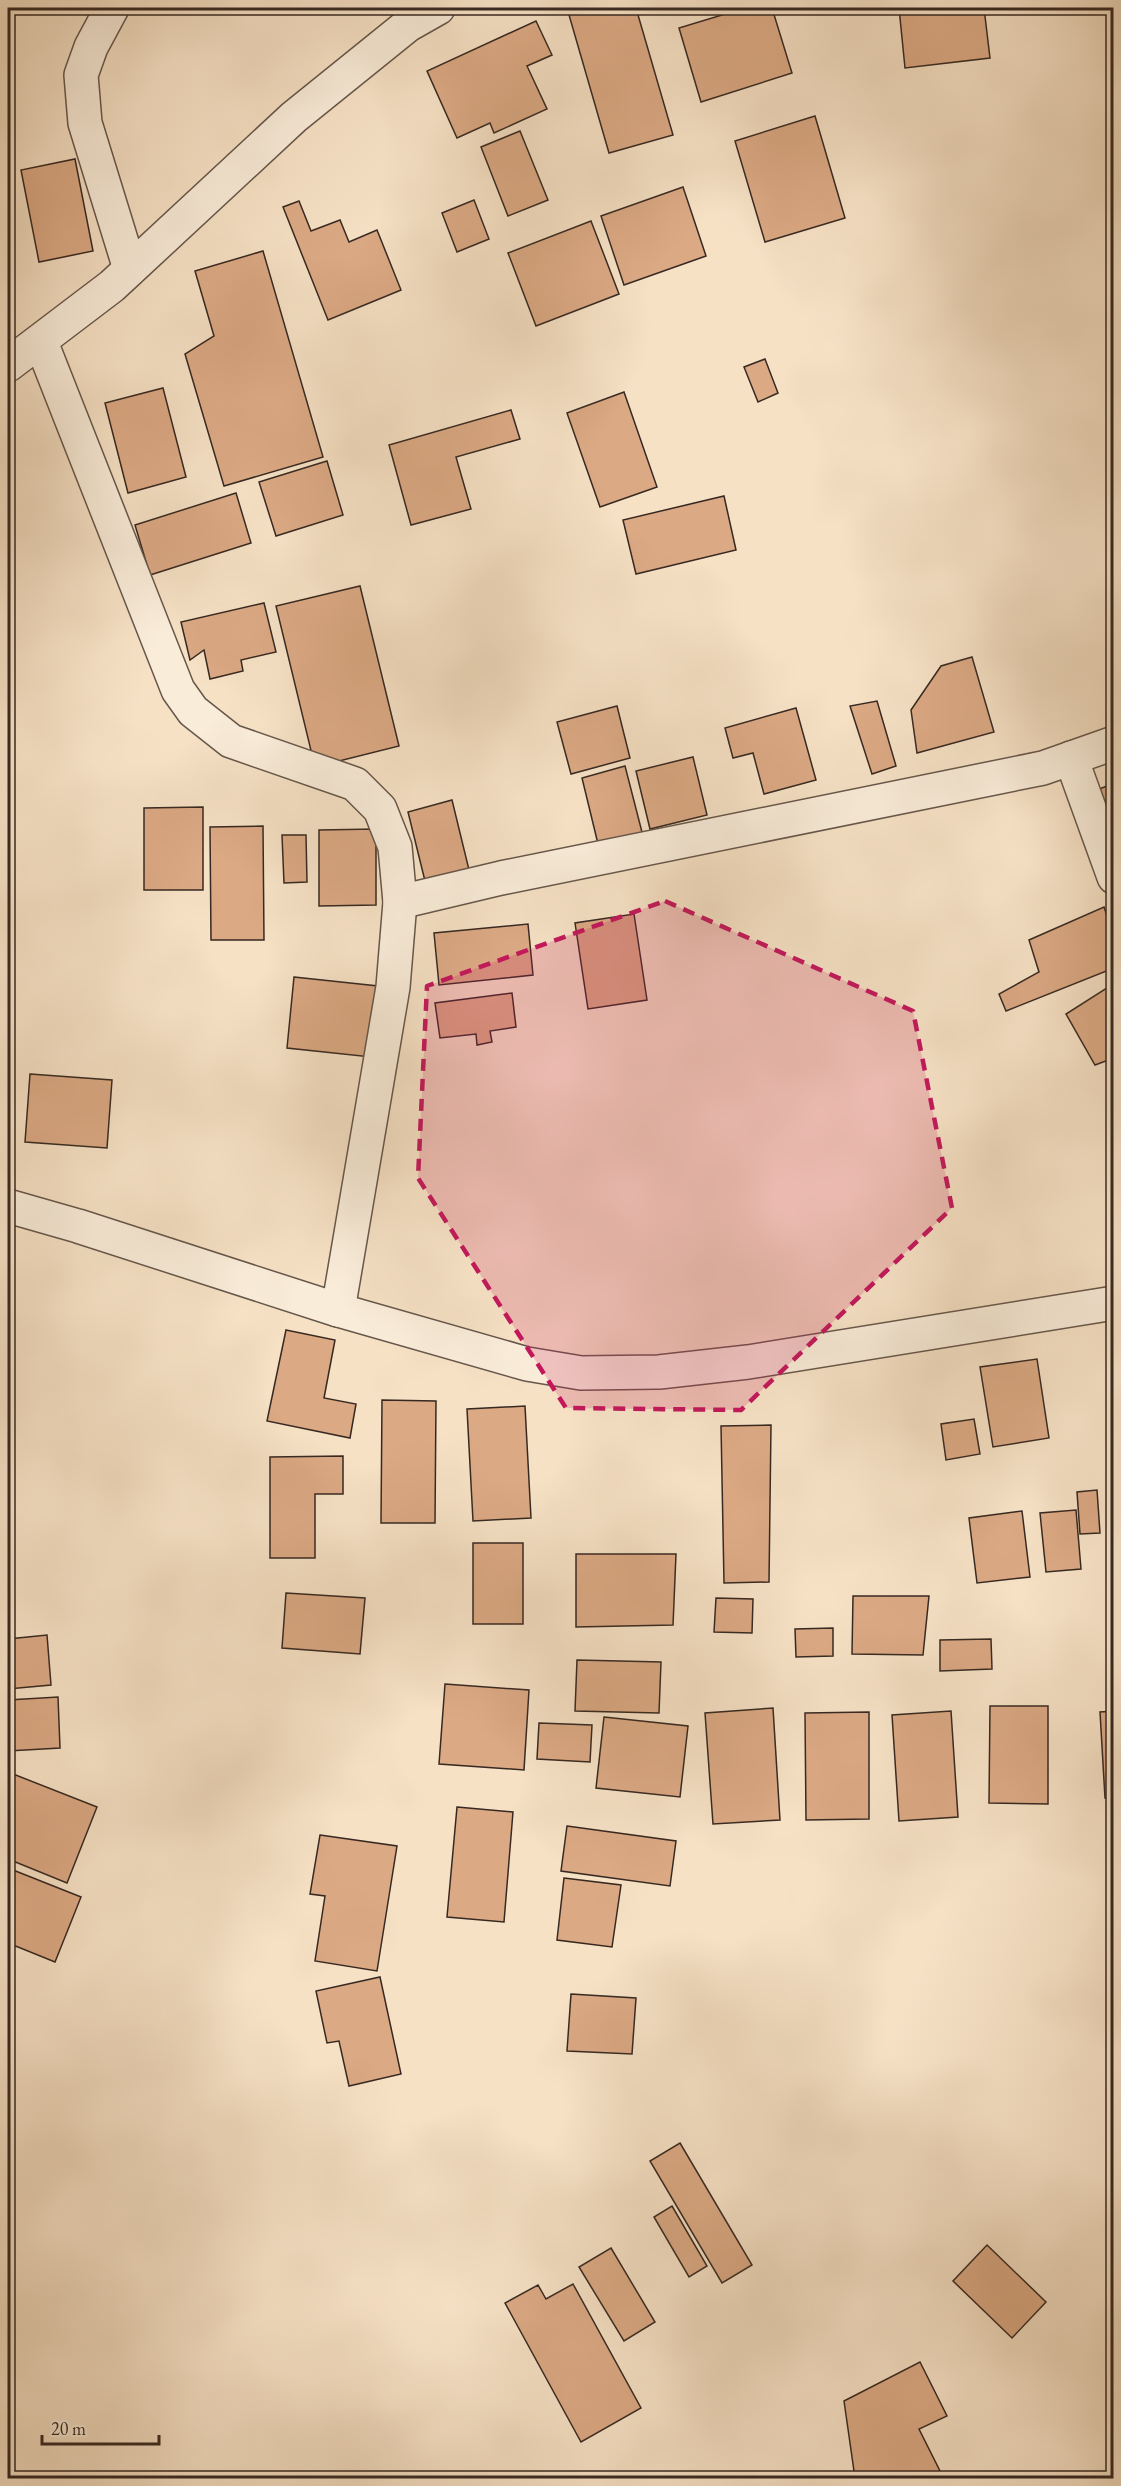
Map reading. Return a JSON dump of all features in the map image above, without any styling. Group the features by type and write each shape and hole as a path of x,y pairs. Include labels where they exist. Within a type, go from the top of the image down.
{"street":[{"path":"112,8 91,47 81,75 86,123 130,269"},
{"path":"8,366 130,269 294,117 408,25 438,8"},
{"path":"41,342 178,690 193,711 231,741 355,784 380,809 395,848 400,902 393,987 338,1310"},
{"path":"400,902 501,878 1043,768 1113,743"},
{"path":"1071,758 1113,877"},
{"path":"8,1206 78,1226 338,1310 527,1364 581,1372 659,1372 748,1362 1113,1303"}],"highlighted area":[{"path":"665,901 913,1011 952,1208 741,1410 566,1408 418,1178 427,986"}],"building":[{"path":"567,8 636,8 673,135 609,153"},
{"path":"745,8 772,8 792,73 701,102 679,28"},
{"path":"899,8 984,8 990,58 905,68"},
{"path":"536,21 552,55 527,66 547,109 494,133 490,123 457,138 427,71"},
{"path":"8,108 14,131 8,134"},
{"path":"815,116 845,218 765,242 735,141"},
{"path":"520,131 548,200 508,216 481,147"},
{"path":"75,159 93,251 39,262 21,170"},
{"path":"683,187 706,256 624,285 601,216"},
{"path":"474,200 489,239 457,252 442,213"},
{"path":"299,201 311,231 340,220 349,242 377,230 401,290 328,320 283,207"},
{"path":"591,221 619,294 536,326 508,253"},
{"path":"263,251 323,457 224,486 185,354 214,336 195,271"},
{"path":"765,359 778,393 758,402 744,367"},
{"path":"163,388 186,477 128,493 105,403"},
{"path":"624,392 657,487 600,507 567,413"},
{"path":"511,410 520,439 456,457 471,509 411,525 389,445"},
{"path":"327,461 343,515 276,536 259,482"},
{"path":"236,493 251,543 150,575 135,525"},
{"path":"724,496 736,550 636,574 623,520"},
{"path":"360,586 399,746 315,767 276,606"},
{"path":"264,603 276,652 241,660 243,671 210,679 204,650 190,660 181,622"},
{"path":"972,657 994,732 917,753 911,710 941,666"},
{"path":"877,701 896,766 872,774 850,706"},
{"path":"617,706 630,758 571,774 557,722"},
{"path":"796,708 816,780 764,794 753,753 733,758 725,728"},
{"path":"693,757 707,815 650,829 636,771"},
{"path":"625,766 643,836 599,848 582,778"},
{"path":"1114,783 1114,830 1097,790"},
{"path":"452,800 470,874 426,885 408,812"},
{"path":"203,807 203,890 144,890 144,808"},
{"path":"263,826 264,940 211,940 210,827"},
{"path":"376,829 376,905 319,906 319,830"},
{"path":"282,835 306,835 307,882 284,883"},
{"path":"1104,907 1114,937 1114,968 1006,1011 999,994 1039,972 1029,940"},
{"path":"634,914 647,1000 588,1009 575,923"},
{"path":"528,924 533,975 439,985 434,933"},
{"path":"294,977 378,986 371,1057 287,1048"},
{"path":"1113,984 1114,1058 1095,1065 1066,1014"},
{"path":"512,993 516,1027 490,1031 492,1042 477,1045 476,1034 440,1038 435,1003"},
{"path":"30,1074 112,1080 107,1148 25,1142"},
{"path":"286,1330 335,1340 324,1398 356,1404 350,1438 267,1421"},
{"path":"1110,1338 1114,1338 1114,1412"},
{"path":"1037,1359 1049,1438 993,1447 980,1367"},
{"path":"382,1400 436,1401 435,1523 381,1523"},
{"path":"525,1406 531,1518 473,1521 467,1409"},
{"path":"974,1419 980,1454 946,1460 941,1424"},
{"path":"771,1425 769,1582 724,1583 721,1426"},
{"path":"343,1456 343,1494 315,1494 315,1558 270,1558 270,1457"},
{"path":"1097,1490 1100,1533 1080,1534 1077,1492"},
{"path":"1076,1510 1081,1569 1046,1572 1040,1513"},
{"path":"1022,1511 1030,1577 977,1583 969,1518"},
{"path":"473,1543 523,1543 523,1624 473,1624"},
{"path":"576,1554 676,1554 673,1625 576,1627"},
{"path":"286,1593 365,1598 360,1654 282,1648"},
{"path":"853,1596 929,1596 923,1655 852,1654"},
{"path":"716,1598 753,1599 752,1633 714,1632"},
{"path":"833,1628 833,1656 796,1657 795,1629"},
{"path":"47,1635 51,1685 8,1689 8,1639"},
{"path":"991,1639 992,1669 940,1671 940,1640"},
{"path":"577,1660 661,1662 659,1713 575,1711"},
{"path":"445,1684 529,1690 524,1770 439,1764"},
{"path":"58,1697 60,1748 8,1751 8,1700"},
{"path":"990,1706 1048,1706 1048,1804 989,1803"},
{"path":"773,1708 780,1820 713,1824 705,1713"},
{"path":"951,1711 958,1817 899,1821 892,1715"},
{"path":"1114,1711 1114,1797 1105,1798 1100,1712"},
{"path":"869,1712 869,1819 806,1820 805,1713"},
{"path":"604,1717 688,1726 680,1797 596,1788"},
{"path":"539,1723 592,1725 590,1762 537,1759"},
{"path":"8,1772 97,1807 67,1883 8,1859"},
{"path":"457,1807 513,1812 504,1922 447,1917"},
{"path":"567,1826 676,1841 670,1886 561,1871"},
{"path":"320,1835 397,1846 377,1971 315,1961 325,1896 310,1894"},
{"path":"8,1868 81,1897 55,1962 8,1943"},
{"path":"564,1878 621,1885 612,1947 557,1940"},
{"path":"380,1977 401,2074 349,2086 339,2041 327,2043 316,1991"},
{"path":"571,1994 636,1998 632,2054 567,2051"},
{"path":"680,2143 752,2265 722,2283 650,2161"},
{"path":"672,2206 707,2266 689,2277 654,2217"},
{"path":"987,2245 1046,2302 1012,2338 953,2281"},
{"path":"611,2248 655,2322 624,2341 579,2267"},
{"path":"573,2284 641,2408 581,2442 505,2303 538,2285 546,2299"},
{"path":"920,2362 947,2416 919,2429 941,2473 931,2478 855,2478 844,2401"}]}
